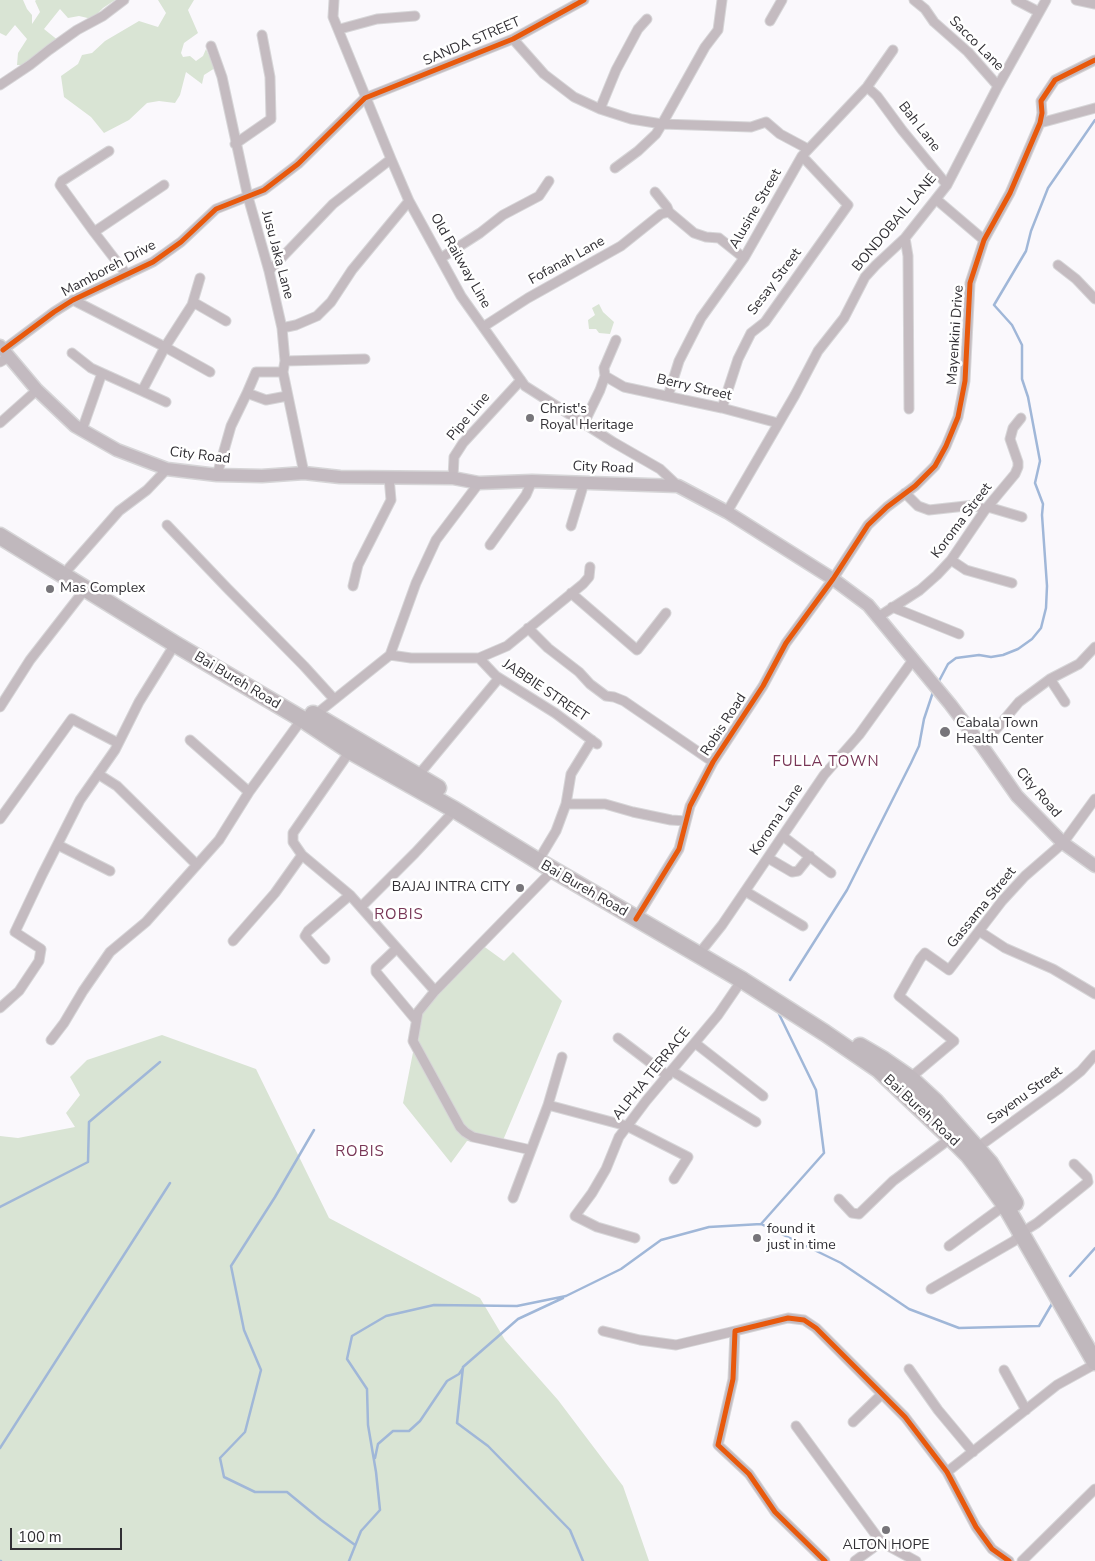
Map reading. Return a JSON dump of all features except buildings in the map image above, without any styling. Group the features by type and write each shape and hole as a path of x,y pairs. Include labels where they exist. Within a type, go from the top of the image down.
{"highway":[{"name":"Bai Bureh Road","path":"1,537 69,568 414,781 455,810 884,1060 910,1078 936,1102 972,1151 1004,1205 1025,1230 1095,1341"},
{"name":"Bai Bureh Road","path":"1,537 175,644 309,717 350,751 465,804 540,858 553,870 702,950 879,1070 951,1138 972,1151 999,1177 1095,1363"}],"main road":[{"name":"City Road","path":"3,354 75,426 117,450 167,469 217,475 262,476 304,473 340,477 453,475 479,483 532,481 678,486 727,512 833,579 868,605 982,746 1017,796 1063,843 1095,866"}],"street":[{"path":"0,85 70,35 103,16 124,0"},
{"name":"Old Railway Line","path":"334,0 333,17 340,29 365,98 391,159 409,200 461,296 525,386 613,442 660,468 678,486"},
{"name":"SANDA STREET","path":"365,98 513,39 584,0"},
{"path":"615,168 638,152 656,134 705,47 718,30 722,0"},
{"path":"770,21 782,0"},
{"name":"Sacco Lane","path":"914,0 934,22 968,52 998,86"},
{"path":"1016,0 1040,12"},
{"name":"BONDOBAIL LANE","path":"727,512 818,351 844,318 865,277 905,238 947,185 998,86 1046,0"},
{"path":"1076,0 1095,4"},
{"path":"340,29 377,19 415,16"},
{"path":"600,109 616,70 638,29 647,19"},
{"path":"235,144 271,119 270,77 262,35"},
{"path":"513,39 544,74 574,97 600,109 631,119 662,124 751,127 766,122 805,152"},
{"name":"Jusu Jaka Lane","path":"210,46 222,77 235,144 269,271 282,328 285,361 283,372 304,473"},
{"name":"Alusine Street","path":"668,396 679,361 701,318 744,258 805,152 868,87 893,50"},
{"name":"Mayenkini Drive","path":"833,579 868,525 887,507 915,486 935,466 946,446 958,417 965,381 970,283 984,240 1010,193 1040,123 1042,113 1041,101 1055,80 1095,60"},
{"name":"Bah Lane","path":"868,87 947,185"},
{"name":"Mamboreh Drive","path":"3,354 54,312 73,300 153,262 181,242 216,209 264,190 298,164 365,98"},
{"path":"1040,123 1095,108"},
{"path":"109,152 60,185 126,275"},
{"name":"Sesay Street","path":"722,408 738,359 751,333 765,322 848,205 805,152"},
{"path":"269,271 333,204 391,159"},
{"path":"441,258 480,233 503,215 539,196 549,181"},
{"path":"94,232 164,185"},
{"path":"655,192 667,207 665,213 694,233 706,238 719,238 744,258"},
{"path":"282,328 296,325 317,316 331,302 352,270 409,200"},
{"path":"937,200 984,240"},
{"name":"Fofanah Lane","path":"483,327 528,298 621,246 665,213"},
{"path":"905,238 908,256 909,409"},
{"path":"1058,265 1076,279 1095,299"},
{"path":"142,391 165,347 193,302 200,278"},
{"path":"73,300 210,372"},
{"path":"193,302 226,321"},
{"path":"584,423 600,390 605,376 604,368 616,340"},
{"path":"72,353 90,368 166,402"},
{"path":"285,361 366,359"},
{"path":"217,475 231,426 256,372 283,372"},
{"path":"82,430 102,373"},
{"name":"Berry Street","path":"605,376 624,387 722,408 778,423"},
{"name":"Pipe Line","path":"453,475 454,457 463,443 521,380"},
{"path":"0,423 37,390"},
{"path":"247,392 266,400 287,396"},
{"name":"Koroma Street","path":"878,617 920,590 951,560 986,508 1015,474 1018,462 1010,439 1013,428 1021,418"},
{"path":"69,568 119,511 147,490 167,469"},
{"path":"440,473 453,475"},
{"path":"353,586 358,565 391,500 389,477"},
{"path":"490,545 526,495 532,481"},
{"path":"571,526 584,482"},
{"path":"51,1040 110,952 146,922 219,840 249,792 309,717 390,655 416,583 436,540 479,483"},
{"path":"905,493 918,506 929,510 976,505 1022,517"},
{"path":"167,525 334,699"},
{"path":"951,560 966,570 1012,583"},
{"path":"390,655 411,658 479,658 507,646 583,584 589,576 590,567"},
{"name":"Robis Road","path":"638,916 679,849 690,806 714,762 755,700 786,643 833,579"},
{"path":"0,707 30,660 86,588"},
{"path":"571,593 637,650 666,613"},
{"path":"892,607 959,634"},
{"path":"528,628 548,648 606,696 624,701 714,762"},
{"path":"0,1008 19,990 39,961 41,949 15,932 80,800 118,743 138,702 175,644"},
{"path":"982,746 1019,702 1050,679 1079,664 1094,647"},
{"name":"JABBIE STREET","path":"479,658 499,678 594,742 571,774 566,804"},
{"name":"Koroma Lane","path":"702,950 722,925 784,837 824,775 860,735 913,660"},
{"path":"414,781 499,678"},
{"path":"1050,679 1065,702"},
{"path":"0,818 72,719 118,743"},
{"path":"190,740 249,792"},
{"path":"350,751 292,833 293,842 302,855 350,895 435,991"},
{"path":"98,774 117,786 197,865"},
{"name":"Gassama Street","path":"910,1078 954,1042 899,996 925,953 949,970 1002,902 1025,876 1063,843 1095,799"},
{"path":"540,858 556,831 566,804 605,804 671,820 686,821"},
{"path":"361,907 455,810"},
{"path":"784,837 831,873"},
{"path":"58,845 110,871"},
{"path":"233,941 275,893 302,855"},
{"path":"768,858 792,872 798,871 810,856"},
{"path":"531,1150 473,1137 460,1127 413,1041 418,1012 435,991 553,870"},
{"path":"746,890 803,926"},
{"path":"325,960 305,936 308,931 350,895"},
{"path":"979,931 1005,948 1053,969 1095,994"},
{"path":"396,949 376,968 376,972 416,1020"},
{"name":"ALPHA TERRACE","path":"635,1238 597,1227 575,1216 592,1193 606,1169 619,1137 718,1015 743,978"},
{"path":"618,1038 670,1073 756,1122"},
{"path":"695,1043 763,1096"},
{"name":"Sayenu Street","path":"972,1151 1061,1087 1081,1071 1095,1055"},
{"path":"514,1198 548,1105 562,1057"},
{"path":"548,1105 627,1126 688,1157 674,1179"},
{"path":"839,1199 852,1213 859,1214 893,1181 951,1138"},
{"path":"931,1289 1014,1241 1025,1230 1088,1182 1087,1177 1074,1164"},
{"path":"949,1246 1004,1205"},
{"path":"603,1331 640,1340 676,1345 788,1318 804,1320 816,1328 905,1417 947,1472 976,1527 992,1549 1009,1561"},
{"path":"736,1331 733,1379 718,1445 749,1474 775,1512 825,1561"},
{"path":"947,1472 1067,1379 1095,1363"},
{"path":"909,1369 938,1410 972,1452"},
{"path":"1004,1370 1026,1410"},
{"path":"853,1422 882,1394"},
{"path":"796,1426 881,1542 916,1561"},
{"path":"1022,1561 1095,1489"},
{"path":"855,1561 881,1542"}],"green space":[{"path":"0,0 23,0 32,15 32,24 40,12 36,0 115,0 92,19 79,16 68,18 60,9 44,29 59,41 30,65 17,65 18,53 27,39 15,25 6,36 0,33"},
{"path":"158,0 194,0 188,10 198,33 184,43 181,53 183,57 190,56 196,61 203,56 206,49 215,68 204,75 202,84 186,72 180,95 175,103 159,101 147,103 129,120 104,133 91,117 64,97 61,76 78,64 82,55 92,53 105,41 139,21 158,27 166,13"},
{"path":"599,304 603,312 614,322 610,334 599,333 596,329 589,329 588,320 595,315 592,308"},
{"path":"482,945 504,961 513,952 562,1001 501,1145 467,1141 451,1163 403,1103 421,1012"},
{"path":"162,1035 256,1069 329,1218 480,1298 505,1340 558,1400 623,1486 649,1561 0,1561 0,1136 18,1138 75,1127 66,1113 80,1095 70,1077 87,1060"}],"waterway":[{"path":"938,683 948,664 956,658 979,655 991,657 1003,655 1018,649 1032,639 1041,628 1046,608 1047,586 1042,515 1043,504 1035,483 1040,461 1028,397 1022,379 1022,345 1012,325 994,305 1026,251 1031,231 1048,188 1095,120"},
{"path":"790,980 847,890 911,763 919,746 924,719 933,692"},
{"path":"349,1561 361,1531 380,1510 368,1425 367,1389 347,1359 352,1336 386,1316 434,1305 517,1306 566,1296 621,1269 661,1240 709,1227 761,1224 824,1153 816,1090 779,1014"},
{"path":"0,1207 88,1162 89,1122 160,1062"},
{"path":"314,1130 275,1197 231,1266 244,1330 261,1370 245,1432 220,1458 224,1477 255,1492 287,1492 355,1545"},
{"path":"0,1448 170,1183"},
{"path":"761,1224 841,1263 909,1309 959,1328 1039,1326 1053,1302"},
{"path":"1070,1276 1095,1248"},
{"path":"563,1298 518,1319 463,1367 457,1423 488,1446 570,1530 583,1561"},
{"path":"375,1458 378,1444 393,1431 409,1431 420,1421 447,1381 459,1374 463,1368"}],"cycle path":[{"path":"3,350 73,300 153,262 181,242 216,209 264,190 298,164 365,98 513,39 584,0"},
{"path":"636,919 679,849 690,806 713,762 763,686 786,643 833,579 868,525 887,507 915,486 935,466 946,446 958,417 965,381 970,283 984,240 1010,193 1040,123 1042,113 1041,101 1055,80 1095,60"},
{"path":"825,1561 775,1512 749,1474 718,1445 733,1379 735,1331 788,1318 804,1320 816,1328 905,1417 947,1472 976,1527 992,1549 1009,1561"}],"place":[{"name":"Christ's Royal Heritage","path":"530,418"},
{"name":"Mas Complex","path":"50,589"},
{"name":"Cabala Town Health Center","path":"945,732"},
{"name":"BAJAJ INTRA CITY","path":"520,888"},
{"name":"found it just in time","path":"757,1238"},
{"name":"ALTON HOPE","path":"886,1530"}],"district":[{"name":"FULLA TOWN","path":"826,762"},
{"name":"ROBIS","path":"399,915"},
{"name":"ROBIS","path":"360,1152"}]}
